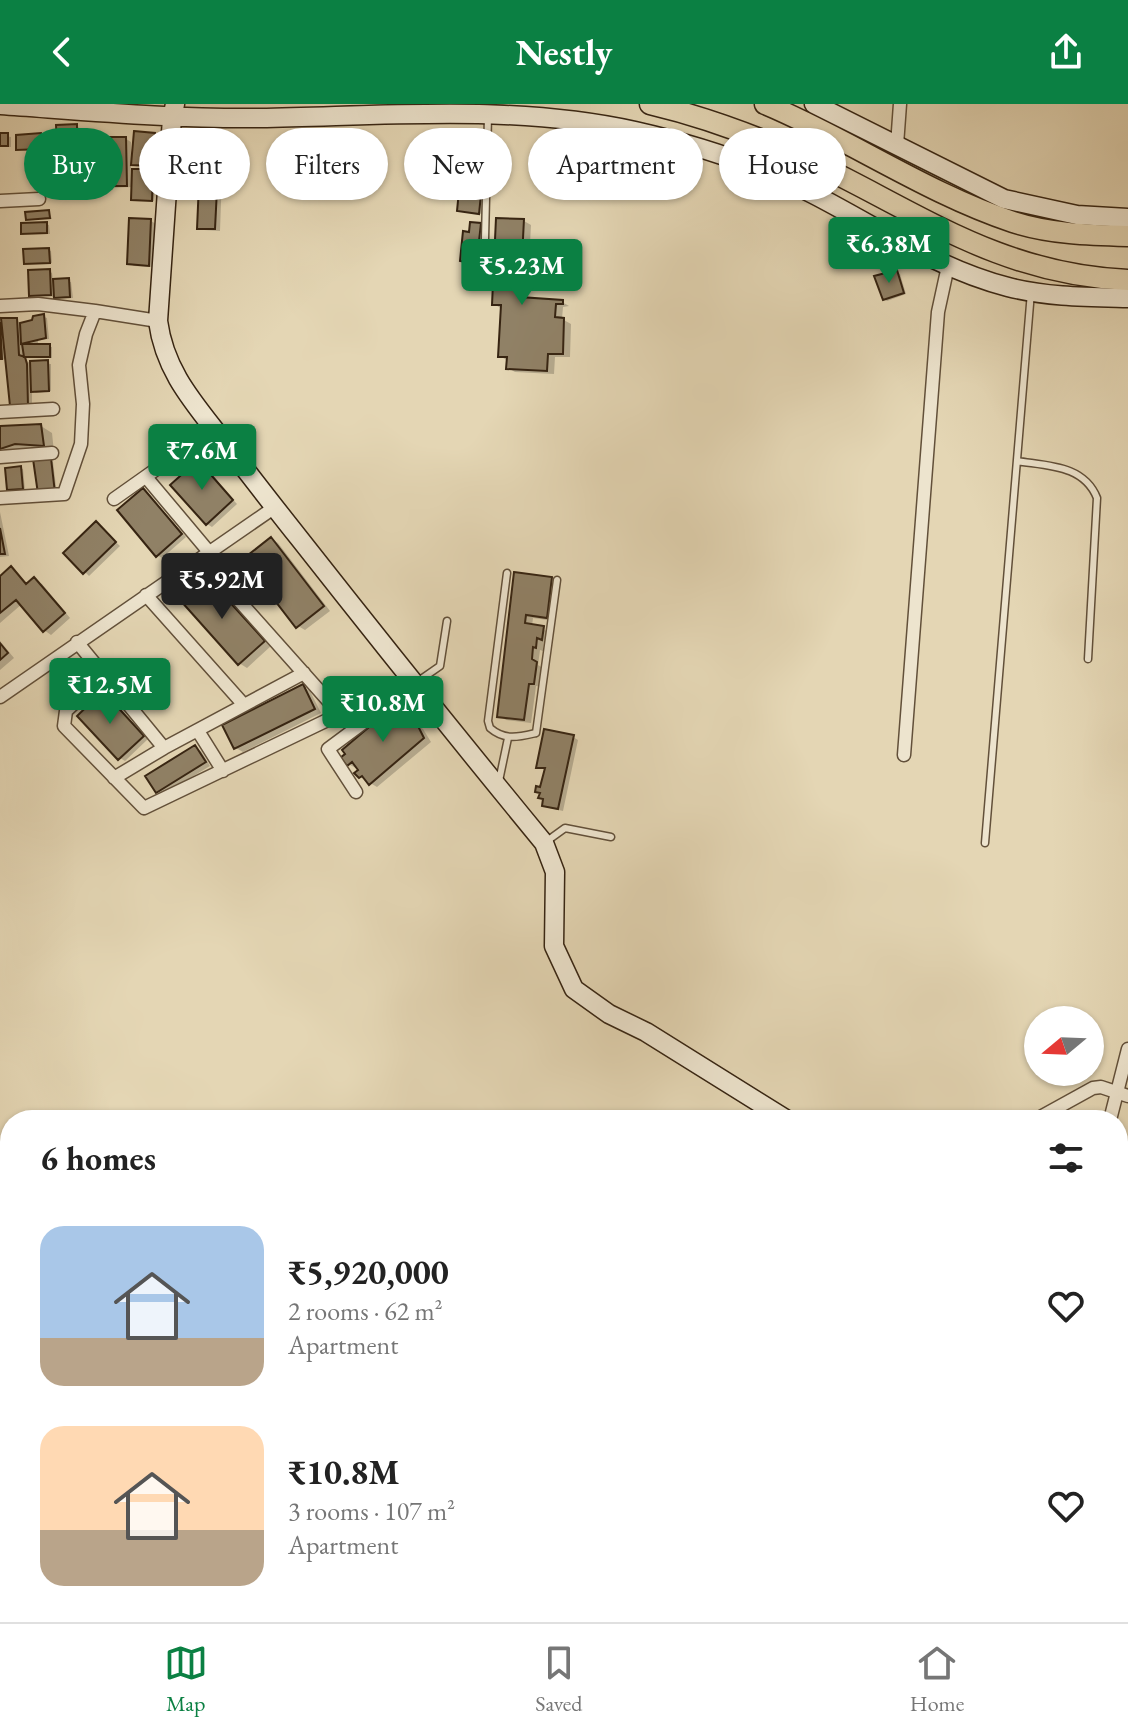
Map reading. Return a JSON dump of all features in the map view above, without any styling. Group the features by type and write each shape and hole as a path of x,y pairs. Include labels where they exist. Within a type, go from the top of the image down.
{"main road":[{"path":"650,104 715,123 802,157 979,247 1069,274 1128,280"},
{"path":"765,104 984,211 1016,223 1066,233 1128,236"}],"street":[{"path":"814,104 1004,199 1077,215 1128,218"},
{"path":"897,145 900,104"},
{"path":"0,105 173,111 488,115 586,122 632,130 730,156 810,192 948,266 989,282 1031,292 1128,298"},
{"path":"173,111 158,321 161,345 184,390 414,685 544,843 555,872 554,946 574,989 609,1014 646,1032 771,1110"},
{"path":"0,201 24,200"},
{"path":"904,755 938,312 948,266"},
{"path":"0,306 38,304 158,321"},
{"path":"0,498 64,494 81,444 83,404 79,365 95,311"},
{"path":"0,412 53,409"},
{"path":"0,457 52,453"},
{"path":"114,499 172,458"},
{"path":"104,675 66,711 64,726 144,808 340,714 205,555 146,477"},
{"path":"0,697 275,507"},
{"path":"146,595 244,705"},
{"path":"77,642 164,748"},
{"path":"114,778 304,673"},
{"path":"356,792 328,749 414,685"},
{"path":"198,731 223,771"},
{"path":"1053,1110 1093,1088 1101,1087 1122,1094 1128,1049"}],"lane":[{"path":"484,280 488,115"},
{"path":"985,843 1031,292"},
{"path":"1017,461 1077,473 1091,483 1094,490 1098,517 1088,659"},
{"path":"507,573 488,721 495,733 508,738 536,733 557,580"},
{"path":"414,685 440,666 447,621"},
{"path":"497,787 508,738"},
{"path":"544,843 565,828 611,837"}],"building":[{"path":"77,124 77,128 56,128 56,125"},
{"path":"134,131 139,131 139,165 131,165"},
{"path":"0,133 8,133 8,146 0,146"},
{"path":"24,134 24,150 16,150 16,135"},
{"path":"123,137 126,137 127,186 123,186"},
{"path":"132,169 139,169 139,200 152,201 131,200"},
{"path":"198,200 216,200 215,229 197,229"},
{"path":"458,200 480,200 479,214 457,211"},
{"path":"49,210 50,218 26,220 25,212"},
{"path":"129,218 151,219 149,266 127,264"},
{"path":"496,218 524,219 520,297 563,300 563,304 556,304 555,317 564,318 563,354 548,354 547,371 506,369 507,357 498,357 501,305 492,305"},
{"path":"47,222 47,233 21,234 21,223"},
{"path":"470,222 481,223 476,268 465,267 465,262 460,261 463,231 469,232"},
{"path":"839,247 860,252 857,266 836,261"},
{"path":"49,248 50,263 24,264 23,249"},
{"path":"50,269 51,295 29,296 28,270"},
{"path":"897,270 904,293 883,300 874,276"},
{"path":"69,278 70,297 54,298 53,279"},
{"path":"44,314 46,338 21,344 20,323"},
{"path":"1,318 17,318 19,355 25,357 27,364 28,406 10,406"},
{"path":"22,344 50,344 50,357 24,357"},
{"path":"48,360 49,391 31,392 30,361"},
{"path":"41,424 44,446 15,444 0,449 0,426"},
{"path":"51,458 55,493 38,494 33,459"},
{"path":"198,460 233,500 206,525 170,485"},
{"path":"21,466 23,489 7,490 5,468"},
{"path":"143,488 182,534 156,557 117,510"},
{"path":"96,521 116,542 83,574 63,553"},
{"path":"0,528 5,554 0,554"},
{"path":"271,537 324,606 296,628 243,559"},
{"path":"11,566 26,584 34,577 65,613 43,632 16,600 0,613 0,576"},
{"path":"514,572 552,577 547,618 526,615 525,623 544,626 542,640 537,638 536,648 533,647 532,659 537,662 534,684 529,684 524,720 497,717"},
{"path":"206,576 265,641 238,665 180,600"},
{"path":"0,643 8,653 0,660"},
{"path":"303,684 315,709 234,749 222,725"},
{"path":"103,691 144,736 118,760 77,716"},
{"path":"400,703 410,713 405,717 412,725 416,722 424,738 369,785 362,776 359,778 354,773 358,770 352,762 347,766 340,758 345,754 342,750 395,705 398,708"},
{"path":"544,729 574,735 558,809 542,806 543,799 538,798 540,793 535,792 536,786 540,787 545,768 536,768"},
{"path":"195,745 206,762 156,793 145,776"}]}
